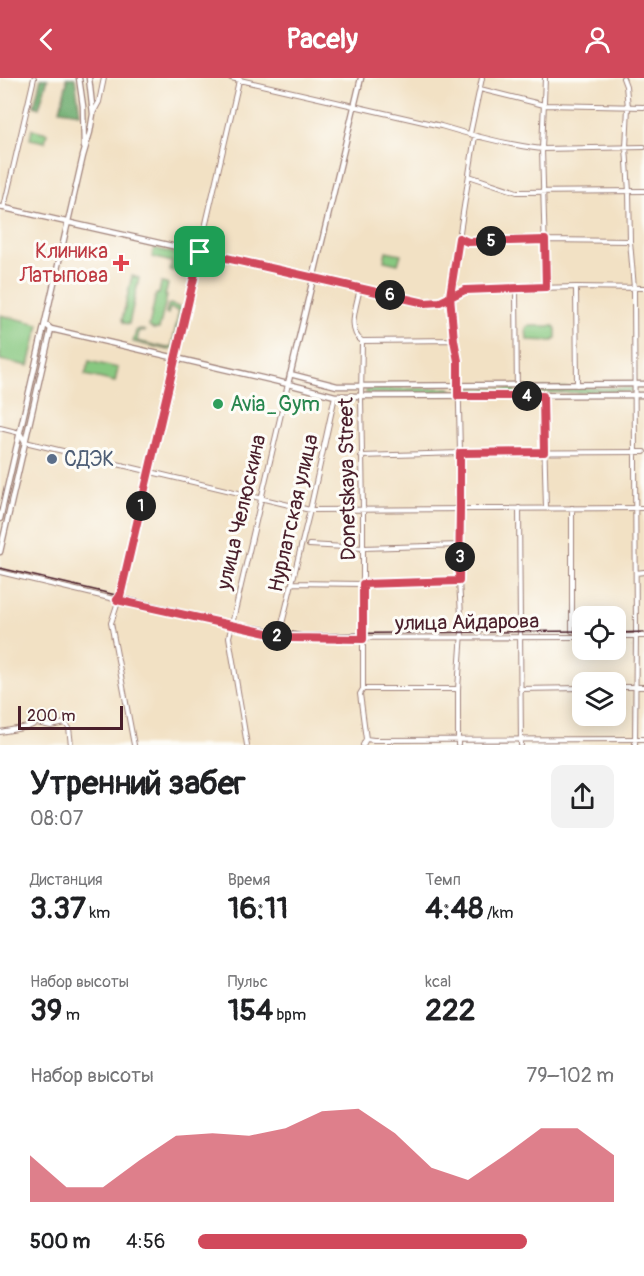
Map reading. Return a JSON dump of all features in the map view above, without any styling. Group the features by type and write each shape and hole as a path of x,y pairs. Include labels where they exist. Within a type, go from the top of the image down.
{"main road":[{"path":"79,78 84,120 83,156"},
{"path":"0,519 90,132 93,114 89,78"},
{"name":"улица Челюскина","path":"288,384 361,78"},
{"path":"2,207 314,278"},
{"path":"45,324 51,329 335,396 644,395"},
{"path":"0,552 51,329"},
{"path":"290,374 337,386 644,384"}],"street":[{"path":"2,207 34,78"},
{"path":"93,114 99,102 104,78"},
{"path":"231,78 526,147 542,149 644,147"},
{"path":"470,134 482,78"},
{"path":"545,78 542,149 546,287"},
{"path":"623,78 628,107 626,147 634,288 636,508 634,745"},
{"path":"134,745 111,623 120,596 176,358 239,79"},
{"path":"480,89 544,105 644,107"},
{"path":"458,742 458,689 462,637 459,581 460,453 458,361 450,296 476,136"},
{"path":"469,176 517,192 644,191"},
{"path":"459,238 468,242 630,241"},
{"path":"314,278 425,303 440,302 465,290 546,287 644,288"},
{"path":"576,287 577,385"},
{"name":"Donetskaya Street","path":"360,288 353,328 356,337 362,341 363,688 360,694 366,739"},
{"path":"516,289 517,396"},
{"path":"362,341 454,340"},
{"name":"улица Челюскина","path":"247,745 229,637 288,384"},
{"name":"Нурлатская улица","path":"279,636 335,396"},
{"path":"543,396 546,508"},
{"path":"0,428 20,433 25,442 310,510 644,508"},
{"path":"361,456 644,452"},
{"path":"519,508 521,743"},
{"path":"572,508 572,606"},
{"path":"309,545 363,548 460,545"},
{"name":"улица Айдарова","path":"0,572 279,636 302,639 572,636"},
{"path":"636,573 644,572"},
{"path":"292,583 363,584 459,581"},
{"path":"626,636 644,636"},
{"path":"626,687 644,687"},
{"path":"363,688 458,689"},
{"path":"520,689 572,688"},
{"path":"0,732 37,723 51,726 65,723 69,728 71,745"},
{"path":"363,745 366,739 521,743 644,739"}],"green space":[{"path":"41,78 48,78 39,108 34,106"},
{"path":"66,78 75,78 80,113 60,110"},
{"path":"32,129 47,133 45,142 30,139"},
{"path":"154,248 185,256 181,273 170,270 172,262 152,257"},
{"path":"386,251 401,254 398,264 384,261"},
{"path":"132,276 139,278 129,324 122,320"},
{"path":"161,283 168,284 165,296 167,296 159,329 153,329 149,326 156,294 159,294"},
{"path":"170,304 182,308 173,348 169,350 133,342 136,331 139,329 145,331 139,331 137,341 167,348 172,346 179,311 170,308 168,314 166,313"},
{"path":"0,315 39,324 29,366 0,360"},
{"path":"528,326 554,326 556,338 553,341 527,340 526,328"},
{"path":"89,361 118,368 115,382 85,375"},
{"path":"450,388 452,391 450,394 366,394 366,389"},
{"path":"520,388 633,388 633,392 520,393"},
{"path":"463,389 515,389 515,394 463,394"}],"tram line":[{"path":"0,568 232,622 303,634 572,631"},
{"path":"626,633 644,632"}],"place":[{"name":"Клиника Латыпова","path":"121,263"},
{"name":"Avia_Gym","path":"218,404"},
{"name":"СДЭК","path":"52,459"}],"route":[{"path":"200,252 120,596 117,600 290,638 363,639 363,584 459,581 460,453 544,452 543,396 458,396 458,361 450,296 459,238 468,242 545,240 546,287 465,290 450,296 440,302 425,303 200,252"}]}
